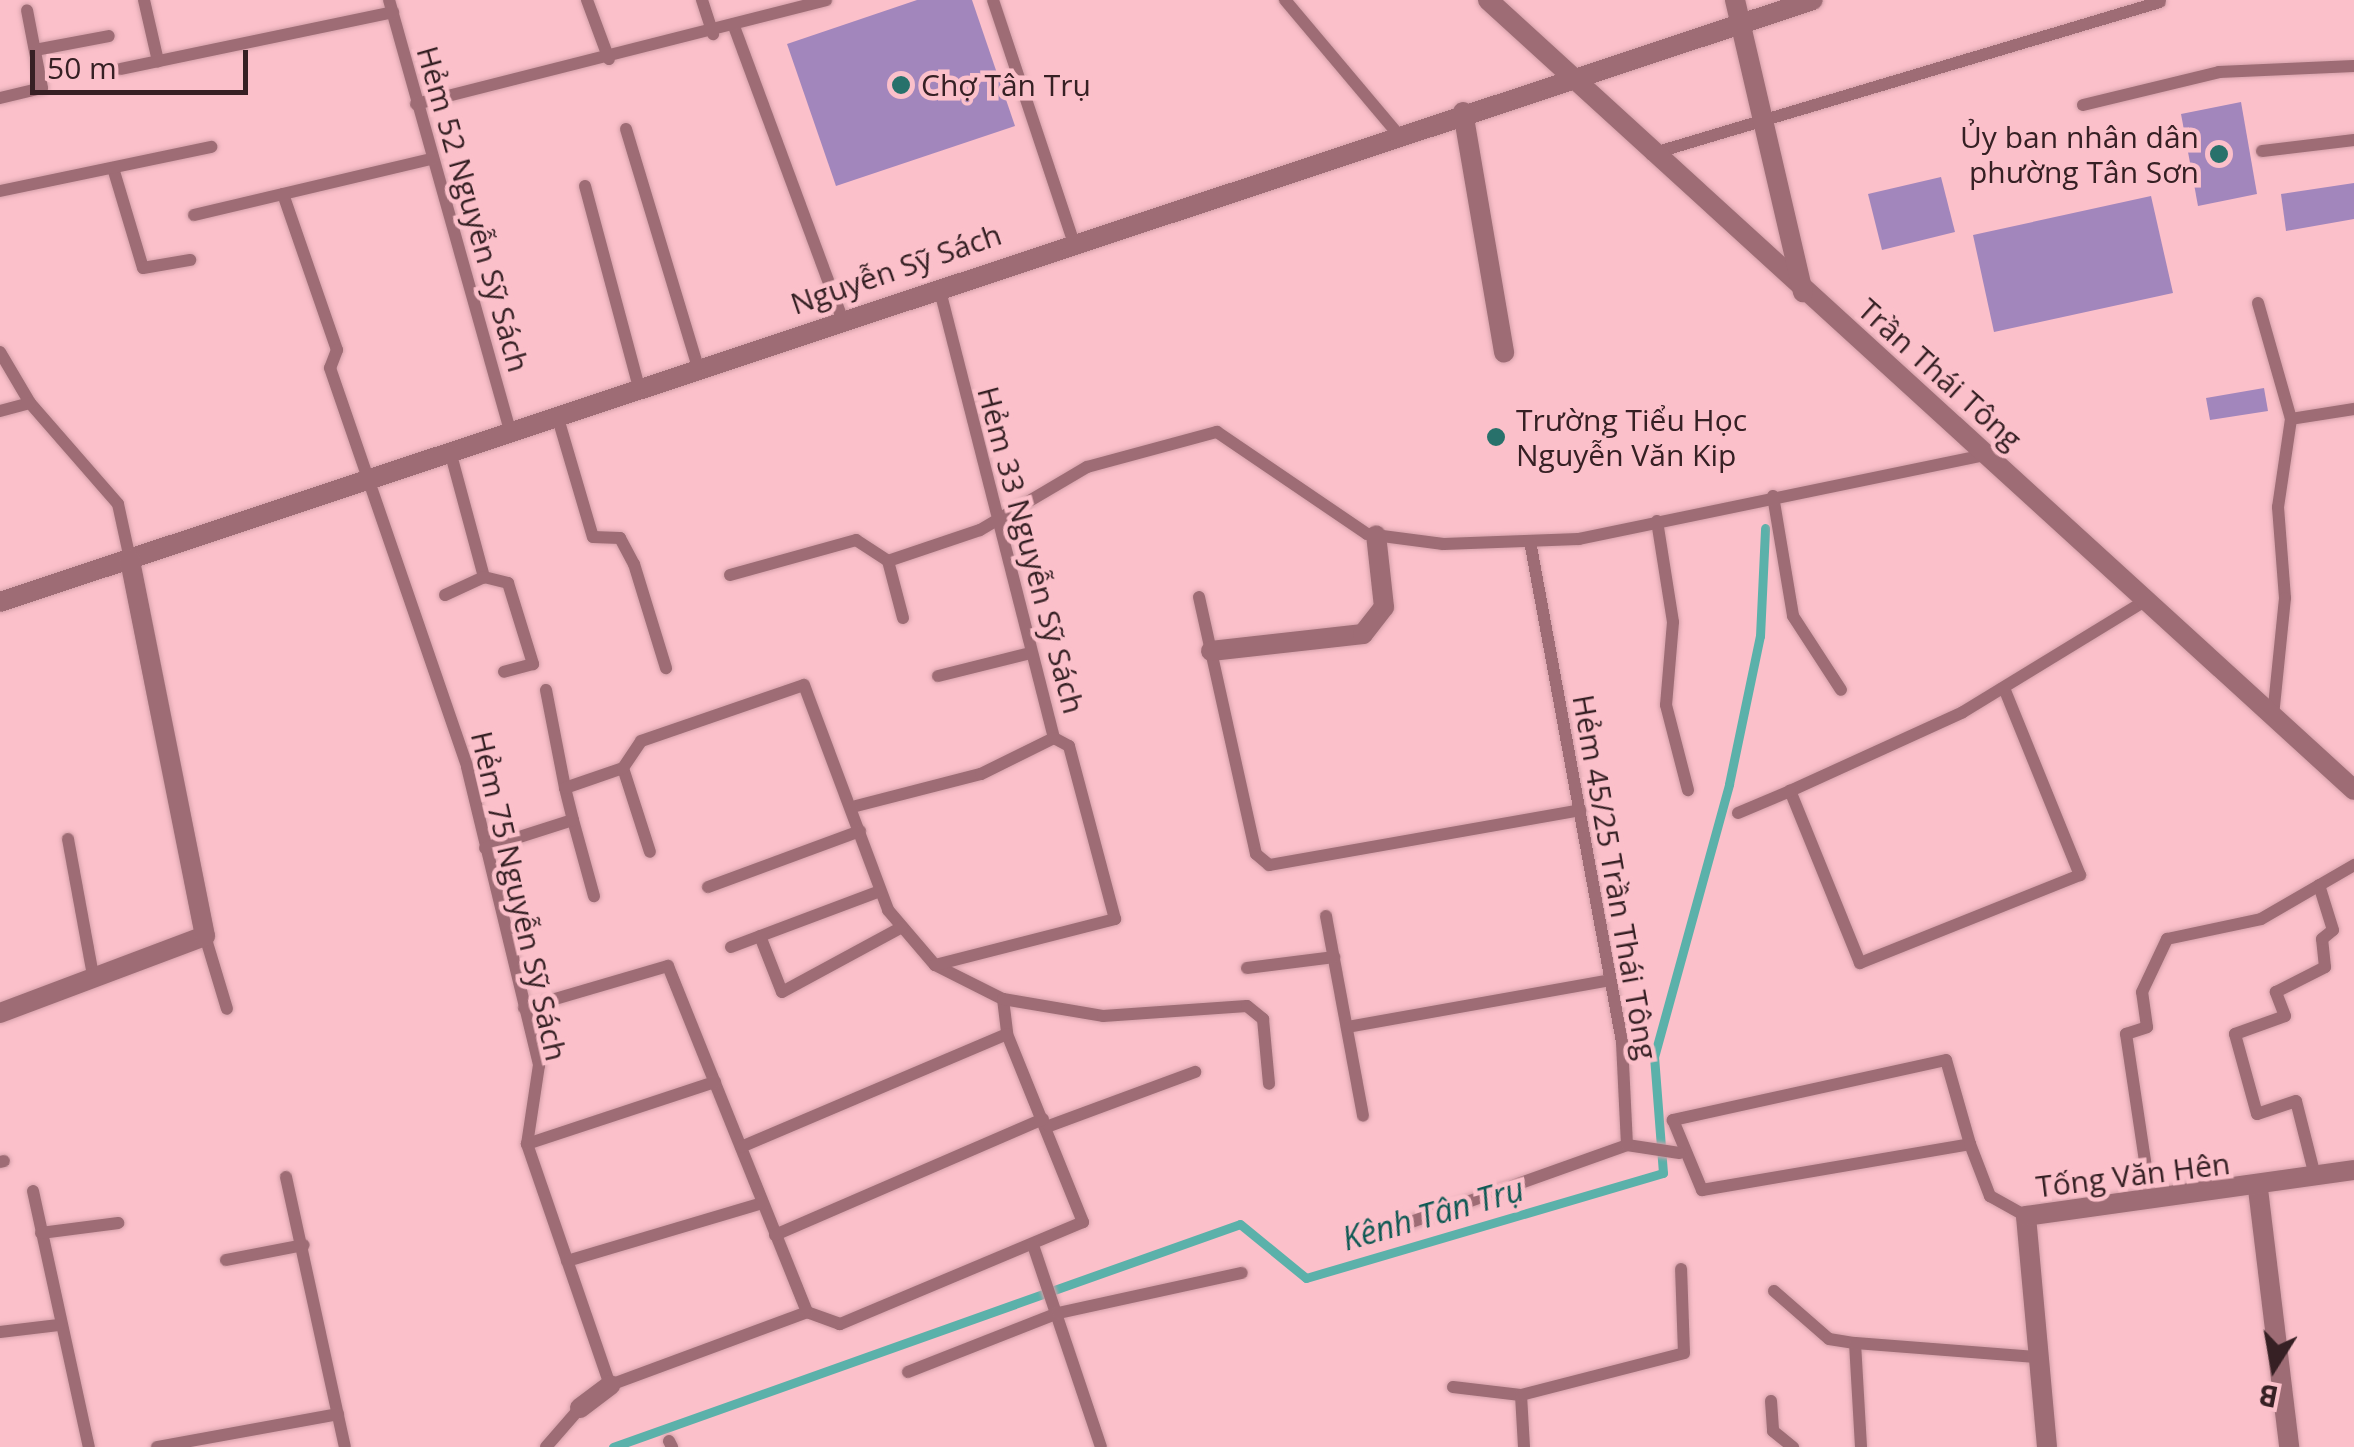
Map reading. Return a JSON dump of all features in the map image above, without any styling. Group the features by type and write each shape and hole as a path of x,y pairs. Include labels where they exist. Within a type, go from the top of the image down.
{"street":[{"name":"Trần Thái Tông","path":"1488,0 1568,79 2354,790"},
{"name":"Nguyễn Sỹ Sách","path":"0,602 1073,240 1568,79 1737,9 1812,0"},
{"path":"1737,9 1766,114 1803,292"},
{"path":"1462,112 1504,353"},
{"path":"1210,651 1363,634 1384,606 1376,535"},
{"path":"0,1013 205,936 130,559"},
{"name":"Tống Văn Hên","path":"2048,1447 2026,1216 2258,1189 2354,1170"},
{"path":"2258,1189 2289,1447"},
{"path":"580,1408 610,1385"}],"lane":[{"path":"144,0 158,60"},
{"path":"588,0 610,59"},
{"path":"702,0 713,34"},
{"path":"416,104 735,29 826,0"},
{"path":"993,0 1073,240"},
{"path":"1285,0 1398,134"},
{"path":"1651,154 1766,114 2160,2"},
{"path":"121,68 391,6"},
{"name":"Hẻm 52 Nguyễn Sỹ Sách","path":"391,6 510,431"},
{"path":"0,98 42,88 27,10"},
{"path":"735,29 842,318"},
{"path":"35,50 110,36"},
{"path":"2083,105 2219,72 2354,66"},
{"path":"626,129 698,368"},
{"path":"2262,151 2354,140"},
{"path":"0,191 211,147"},
{"path":"194,215 431,159"},
{"path":"113,168 144,268 190,260"},
{"path":"585,186 639,387"},
{"name":"Hẻm 75 Nguyễn Sỹ Sách","path":"283,194 338,350 330,368 468,767 484,848 539,1065 527,1144 610,1385"},
{"name":"Hẻm 33 Nguyễn Sỹ Sách","path":"856,806 981,774 1054,738 992,517 938,286"},
{"path":"2258,303 2290,419 2278,507 2285,598 2273,717"},
{"path":"0,352 30,404 118,504 130,559"},
{"path":"0,411 30,404"},
{"path":"2290,419 2354,409"},
{"path":"557,415 593,537 620,538 634,564 666,668"},
{"path":"888,561 980,530 992,517 1087,467 1218,432 1312,502 1376,535 1530,540 1657,521 1984,455"},
{"path":"450,451 484,577"},
{"path":"1772,496 1793,616 1841,690"},
{"path":"1657,521 1673,622 1666,705 1688,790"},
{"path":"730,576 856,540 888,561 903,618"},
{"name":"Hẻm 45/25 Trần Thái Tông","path":"1530,540 1610,980 1627,1145"},
{"path":"445,596 484,577 508,583 533,664 504,672"},
{"path":"1199,597 1256,854 1268,865 1580,810"},
{"path":"1738,812 2004,688 2145,601"},
{"path":"938,676 1030,653"},
{"path":"565,788 623,768 640,741 804,685 832,772 856,806 880,891 902,927 935,965 1003,999 1103,1016 1247,1006 1263,1019 1270,1084"},
{"path":"1790,791 1860,963 2080,875 2004,688"},
{"path":"546,690 565,788 594,896"},
{"path":"935,965 1115,919 1070,746 1054,738"},
{"path":"623,768 650,852"},
{"path":"484,848 573,820"},
{"path":"708,887 860,831"},
{"path":"68,840 94,980"},
{"path":"2151,1201 2126,1034 2147,1027 2142,992 2167,939 2260,919 2354,865"},
{"path":"2315,1176 2296,1101 2257,1114 2235,1034 2285,1016 2276,992 2324,966 2322,939 2332,930 2319,885"},
{"path":"731,947 880,891"},
{"path":"1326,916 1363,1116"},
{"path":"760,936 782,992 902,927"},
{"path":"205,936 227,1010"},
{"path":"1248,968 1334,956"},
{"path":"524,1008 668,966 806,1312"},
{"path":"1347,1026 1610,980"},
{"path":"610,1385 806,1312 840,1324 1083,1222 1046,1122 1007,1034 1003,999"},
{"path":"741,1147 1007,1034"},
{"path":"1970,1144 1702,1190 1679,1152 1672,1120 1946,1060 1970,1144 1990,1196 2026,1216"},
{"path":"775,1235 1046,1122 1195,1072"},
{"path":"527,1144 715,1082"},
{"path":"1383,1232 1627,1145 1679,1152"},
{"path":"286,1177 304,1245 345,1447"},
{"path":"32,1191 89,1447"},
{"path":"568,1261 763,1202"},
{"path":"41,1233 118,1223"},
{"path":"226,1260 304,1245"},
{"path":"1033,1245 1101,1447"},
{"path":"1453,1388 1521,1395 1684,1353 1681,1269"},
{"path":"908,1372 1056,1310 1242,1273"},
{"path":"1774,1291 1830,1339 2039,1357"},
{"path":"0,1332 59,1325"},
{"path":"1855,1343 1861,1447"},
{"path":"1521,1395 1524,1447"},
{"path":"1772,1402 1773,1431 1792,1447"},
{"path":"546,1447 580,1408"},
{"path":"157,1447 338,1414"}],"building":[{"name":"Chợ Tân Trụ","path":"917,0 972,0 1015,126 836,186 787,44"},
{"name":"Ủy ban nhân dân phường Tân Sơn","path":"2241,102 2257,194 2198,206 2181,114"},
{"path":"1941,177 1955,232 1882,250 1868,194"},
{"path":"2354,183 2354,219 2286,231 2281,194"},
{"path":"2151,196 2173,293 1994,332 1973,235"},
{"path":"2264,388 2268,411 2210,420 2206,398"}],"waterway":[{"name":"Kênh Tân Trụ","path":"613,1447 1240,1224 1306,1278 1663,1173 1654,1057 1729,784 1760,636 1765,528"}],"place":[{"name":"Chợ Tân Trụ","path":"901,85"},
{"name":"Ủy ban nhân dân phường Tân Sơn","path":"2219,154"},
{"name":"Trường Tiểu Học Nguyễn Văn Kip","path":"1496,437"}]}
